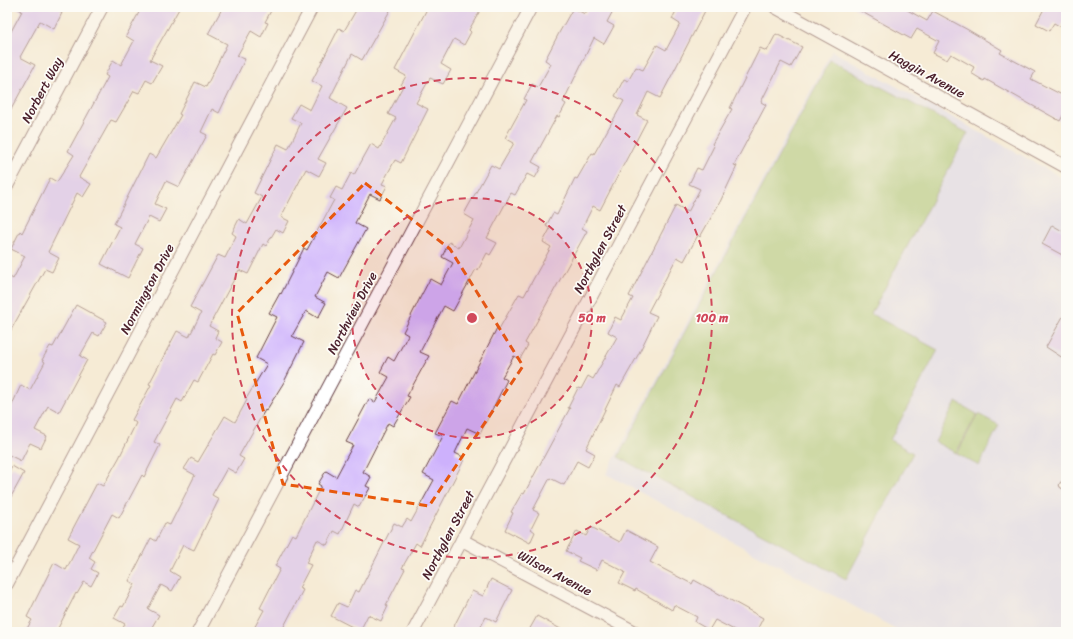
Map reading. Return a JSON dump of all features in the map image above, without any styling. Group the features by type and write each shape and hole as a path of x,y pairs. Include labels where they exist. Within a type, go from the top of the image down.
{"street":[{"name":"Norbert Way","path":"7,186 102,7"},
{"name":"Normington Drive","path":"7,584 312,7"},
{"name":"Northview Drive","path":"198,632 531,7"},
{"name":"Northglen Street","path":"412,632 745,7"},
{"name":"Haggin Avenue","path":"775,7 1066,167"},
{"name":"Wilson Avenue","path":"462,540 635,632"}],"highlighted area":[{"path":"365,183 450,249 523,366 429,506 283,484 237,313"}],"shaded area":[{"path":"832,51 1066,180 1066,632 902,632 606,474"}],"green space":[{"path":"830,60 968,133 871,314 938,350 890,440 913,453 846,579 618,457"},
{"path":"956,402 977,414 956,453 935,442"},
{"path":"978,414 999,425 979,466 957,454"}],"building":[{"path":"15,7 63,7 60,12 62,13 54,29 40,21 20,57 35,65 7,117 7,39 22,11"},
{"path":"142,7 180,7 150,60 162,66 152,83 146,80 139,93 134,91 116,122 111,120 79,177 91,184 83,197 77,193 48,252 59,258 52,272 45,269 7,337 7,275 13,279 25,256 11,249 20,231 22,233 50,178 57,182 74,155 68,151 108,77 105,75 113,60 121,65 134,41 126,36"},
{"path":"223,7 273,7 265,22 268,23 261,37 251,31 237,56 245,59 219,113 212,109 201,132 207,135 179,187 166,181 155,204 166,209 159,222 149,217 135,244 143,248 128,278 101,264 120,227 114,224 149,154 156,158 181,115 179,114 195,82 206,87 227,44 208,34"},
{"path":"358,7 392,7 362,60 352,54 330,98 347,108 318,159 326,163 319,176 306,169 281,217 289,221 283,233 276,229 266,246 263,244 248,274 239,270 209,326 218,331 215,338 222,342 215,355 213,354 198,382 194,380 182,402 177,399 154,442 160,445 144,477 142,475 119,518 112,514 89,558 95,562 91,569 98,573 91,586 84,582 77,594 76,593 56,632 25,632 32,620 27,617 54,563 66,570 79,544 68,538 97,483 103,486 119,458 136,423 132,420 177,331 189,337 201,313 190,307 218,255 225,258 236,236 232,233 239,219 247,224 262,197 254,193 278,144 288,149 301,123 291,118 299,104 310,110 322,86 312,81 339,28 344,31"},
{"path":"428,7 482,7 469,30 471,32 464,45 454,39 441,64 451,70 443,84 430,78 416,103 428,109 401,163 395,160 382,184 387,186 380,199 370,194 355,223 366,229 339,278 328,272 315,297 326,303 318,318 306,311 292,336 304,342 284,382 266,411 265,410 239,456 244,459 236,473 227,468 212,495 219,499 194,550 183,545 170,571 180,577 172,591 161,585 148,609 159,615 149,632 121,632 125,624 114,618 121,606 123,607 135,584 129,581 151,538 156,541 165,523 170,525 195,475 184,469 191,458 198,462 225,416 235,422 247,400 246,399 267,364 256,358 277,317 269,313 280,293 281,294 304,248 307,250 334,200 330,198 336,187 342,190 351,173 354,175 371,144 379,149 396,118 388,114 403,86 401,85 406,76 395,70"},
{"path":"589,7 615,7 607,22 614,26 604,44 594,38 563,102 566,104 559,117 557,116 532,162 541,167 535,178 527,174 515,195 511,193 487,238 497,243 490,255 487,253 478,270 476,269 453,311 444,306 420,352 429,356 407,396 410,397 393,426 388,423 363,472 371,477 366,486 370,488 359,507 354,504 340,534 334,531 327,545 317,540 306,563 311,565 299,588 303,590 281,632 252,632 264,610 260,608 280,569 275,566 292,534 296,536 321,486 318,484 326,471 336,477 353,445 346,442 369,399 375,402 389,377 380,372 388,357 394,361 408,335 403,332 430,279 441,285 453,263 442,257 449,242 459,248 474,220 464,214 491,165 499,169 514,143 505,138 526,100 524,99 532,84 538,87 551,64 545,60 559,33 573,8 585,14"},
{"path":"678,7 707,7 660,98 648,92 637,115 647,120 600,210 593,206 582,228 587,231 525,343 528,345 520,359 514,356 502,377 507,380 480,434 467,428 455,453 465,458 420,546 416,543 402,568 405,569 386,605 388,606 381,621 368,615 360,631 331,616 338,603 347,607 355,590 359,592 394,523 402,527 407,519 411,522 434,480 423,474 443,436 435,433 452,401 458,404 497,328 499,329 519,294 524,296 551,247 543,242 550,229 546,226 553,213 557,215 575,178 577,179 592,153 594,154 624,101 615,96 624,79 628,81 636,67 643,70 657,45 666,50 680,24 672,19"},
{"path":"853,7 902,7 927,21 933,11 1002,50 1000,53 1035,72 1031,79 1066,97 1066,110 1060,121 985,79 984,81 971,73 974,67 951,54 947,60 933,53 939,41 917,29 911,39"},
{"path":"1045,7 1066,7 1066,18 1061,27 1054,23 1049,31 1036,24"},
{"path":"776,34 802,47 791,67 781,62 761,102 766,105 734,165 737,166 720,202 700,237 698,235 684,261 677,257 648,312 657,316 620,387 617,385 586,449 595,454 588,467 577,461 564,485 550,478 533,510 539,513 531,529 535,532 530,543 505,530 513,513 511,512 522,493 524,494 570,408 568,408 578,388 581,389 588,376 593,379 617,337 608,332 615,317 621,320 633,298 629,296 676,205 688,212 700,189 689,184 697,168 702,170 714,146 712,144 732,109 730,108 760,48 767,51"},
{"path":"1052,225 1066,233 1066,257 1042,244"},
{"path":"76,305 107,322 99,336 93,333 80,356 87,360 59,412 48,406 35,430 47,436 41,448 30,443 21,461 7,454 7,416 21,385 30,390 45,362 42,360 50,346 53,347"},
{"path":"1066,311 1066,360 1046,347"},
{"path":"12,466 24,473 7,504 7,475"},
{"path":"591,527 620,542 626,530 658,547 650,562 692,584 694,580 763,618 756,632 738,632 715,620 709,630 695,622 697,617 674,605 672,610 636,589 635,591 619,583 625,572 602,560 597,570 578,561 580,558 566,551 577,531 586,536"},
{"path":"491,579 512,590 496,622 486,617 478,632 451,632 472,591 483,596"},
{"path":"537,616 566,632 528,632"}]}
